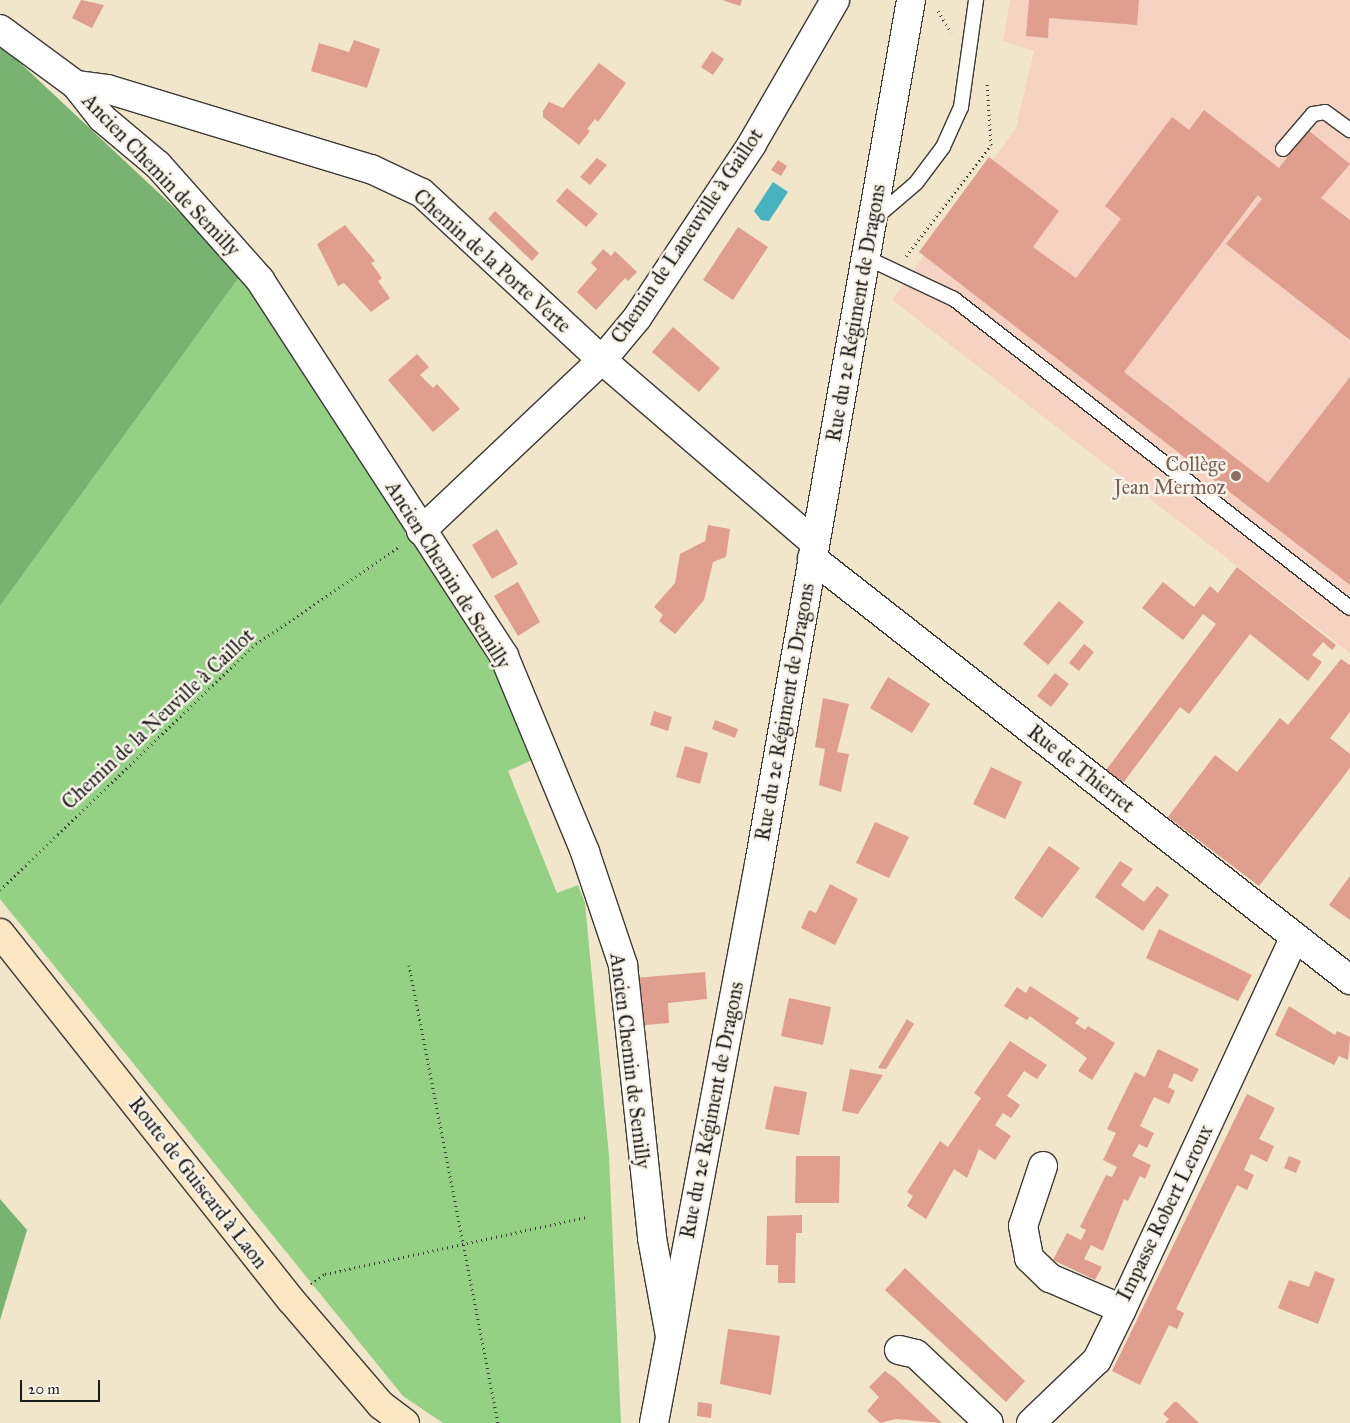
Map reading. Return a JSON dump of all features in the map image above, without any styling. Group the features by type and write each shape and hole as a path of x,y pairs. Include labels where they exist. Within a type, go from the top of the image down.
{"main road":[{"name":"Route de Guiscard à Laon","path":"0,933 291,1300 381,1405 405,1423"}],"street":[{"name":"Chemin de Laneuville à Gaillot","path":"422,531 602,360 637,318 752,144 835,0"},
{"name":"Rue du 2e Régiment de Dragons","path":"654,1423 814,551 911,0"},
{"name":"Ancien Chemin de Semilly","path":"0,29 76,85 102,118 158,165 260,280 504,656 586,852 622,965 652,1238 670,1336"},
{"name":"Chemin de la Porte Verte","path":"76,85 107,89 371,169 422,193 602,360 814,551"},
{"name":"Rue de Thierret","path":"814,551 1350,980"},
{"name":"Impasse Robert Leroux","path":"1043,1166 1023,1226 1029,1258 1050,1278 1122,1309 1295,937"},
{"path":"1031,1423 1097,1360 1122,1309"},
{"path":"899,1350 916,1354 989,1423"}],"lane":[{"path":"872,221 916,183 944,147 961,107 976,0"},
{"path":"1283,149 1313,114 1325,112 1350,130"},
{"path":"865,258 954,298 1350,608"}],"path":[{"name":"Chemin de la Neuville à Caillot","path":"0,890 256,644 422,531"},
{"path":"409,966 498,1423"},
{"path":"291,1300 324,1274 586,1217"}],"shaded area":[{"name":"Collège Jean Mermoz","path":"1010,0 1350,0 1350,653 892,300 1016,128 1034,51 1003,41"}],"green space":[{"path":"0,44 243,272 0,606"},
{"path":"243,272 489,658 532,760 508,771 557,893 578,885 585,903 609,1156 621,1423 443,1423 403,1396 0,899 0,606"},
{"path":"0,1199 27,1230 0,1320"}],"water":[{"path":"773,182 788,192 769,221 761,220 754,211"}],"building":[{"path":"81,0 104,5 92,28 72,18"},
{"path":"722,0 742,0 740,6"},
{"path":"1029,0 1139,0 1137,25 1049,18 1048,38 1026,36"},
{"path":"354,40 380,49 367,88 311,71 319,43 349,52"},
{"path":"712,51 724,59 713,75 701,67"},
{"path":"599,63 626,83 598,122 595,119 587,129 590,131 579,145 543,117 543,111 549,102 563,108"},
{"path":"1204,110 1279,168 1308,130 1350,164 1321,198 1350,220 1350,340 1226,244 1262,199 1258,195 1124,372 1268,483 1350,377 1350,585 919,252 989,157 1059,211 1033,247 1076,278 1121,219 1105,206 1172,117 1189,130"},
{"path":"597,158 607,165 590,185 580,177"},
{"path":"778,160 787,166 781,176 771,170"},
{"path":"567,188 598,214 586,227 556,201"},
{"path":"495,211 539,253 532,261 488,219"},
{"path":"345,225 375,261 371,263 382,278 378,281 390,298 371,312 344,283 338,286 317,244"},
{"path":"738,227 768,247 733,300 703,280"},
{"path":"603,249 611,256 615,251 637,272 628,281 625,278 596,310 577,292 597,269 591,263"},
{"path":"673,327 720,368 699,392 652,352"},
{"path":"417,354 429,367 420,375 433,388 437,384 460,409 433,432 388,380"},
{"path":"708,525 730,529 726,557 713,562 704,600 675,634 659,621 663,615 654,607 675,583 680,554 705,541"},
{"path":"497,529 518,564 492,579 472,545"},
{"path":"1237,567 1336,645 1332,650 1323,642 1312,655 1322,662 1308,681 1250,634 1189,714 1180,707 1123,783 1106,770 1216,624 1203,614 1183,640 1142,608 1163,582 1194,607 1210,586 1218,593"},
{"path":"518,582 540,622 518,636 494,596"},
{"path":"1059,601 1084,622 1048,665 1023,644"},
{"path":"1084,644 1094,652 1079,671 1069,663"},
{"path":"1341,659 1350,665 1350,712 1330,738 1350,754 1350,768 1259,886 1168,817 1215,755 1237,772 1280,718 1288,725"},
{"path":"1055,673 1069,684 1051,707 1037,696"},
{"path":"888,677 930,704 912,733 870,708"},
{"path":"823,698 849,704 837,752 849,754 841,792 819,785 825,749 815,747"},
{"path":"654,711 672,717 668,731 650,725"},
{"path":"715,720 738,729 735,738 712,729"},
{"path":"685,746 708,753 700,784 676,777"},
{"path":"991,767 1022,782 1005,819 973,804"},
{"path":"875,822 909,837 889,878 856,863"},
{"path":"1049,846 1080,868 1042,918 1014,898"},
{"path":"1120,861 1133,869 1121,885 1144,902 1157,886 1169,895 1143,931 1095,897"},
{"path":"1350,876 1350,920 1329,905"},
{"path":"830,884 858,899 835,945 801,928 809,910 816,913"},
{"path":"1159,929 1252,975 1238,1001 1146,958"},
{"path":"705,972 707,999 668,1003 669,1023 645,1025 634,978"},
{"path":"1030,986 1079,1018 1075,1023 1085,1030 1088,1026 1115,1043 1092,1080 1078,1071 1087,1058 1030,1016 1027,1020 1004,1006 1017,987 1026,993"},
{"path":"789,998 831,1007 823,1045 781,1036"},
{"path":"1289,1006 1335,1035 1337,1031 1350,1037 1348,1060 1339,1056 1334,1065 1275,1035"},
{"path":"907,1019 914,1024 886,1069 878,1068"},
{"path":"1010,1041 1047,1065 1037,1079 1024,1071 1007,1096 1020,1105 1011,1118 1003,1113 995,1125 1011,1136 995,1160 979,1149 967,1178 954,1169 926,1219 907,1206 913,1196 907,1192 940,1141 948,1147 981,1098 974,1093"},
{"path":"1158,1049 1199,1069 1192,1082 1174,1073 1168,1087 1175,1091 1169,1104 1154,1097 1140,1126 1154,1133 1147,1148 1139,1144 1132,1156 1151,1165 1145,1179 1140,1176 1128,1201 1124,1199 1103,1251 1091,1245 1084,1259 1102,1267 1095,1280 1053,1260 1067,1233 1081,1240 1086,1230 1080,1227 1106,1175 1112,1177 1117,1167 1103,1160 1116,1133 1107,1129 1135,1072 1145,1077"},
{"path":"850,1069 883,1075 858,1114 842,1111"},
{"path":"774,1086 807,1092 799,1135 765,1129"},
{"path":"1247,1094 1275,1108 1259,1139 1274,1146 1267,1162 1251,1154 1244,1170 1254,1175 1247,1190 1237,1185 1176,1309 1184,1313 1177,1329 1169,1325 1140,1385 1112,1371"},
{"path":"796,1156 840,1156 839,1203 795,1203"},
{"path":"1289,1156 1301,1161 1296,1173 1284,1168"},
{"path":"802,1215 802,1233 796,1233 795,1283 778,1283 778,1265 766,1265 767,1216"},
{"path":"905,1268 1025,1381 1006,1402 885,1290"},
{"path":"1315,1271 1335,1279 1318,1324 1278,1308 1289,1280 1309,1287"},
{"path":"728,1329 780,1336 771,1395 720,1384"},
{"path":"885,1371 896,1379 942,1423 896,1419 880,1423 867,1411 879,1397 869,1387"},
{"path":"698,1402 712,1404 711,1418 697,1416"},
{"path":"1174,1402 1177,1402 1199,1423 1165,1423 1169,1419 1163,1414"}],"place":[{"name":"Collège Jean Mermoz","path":"1236,476"}]}
